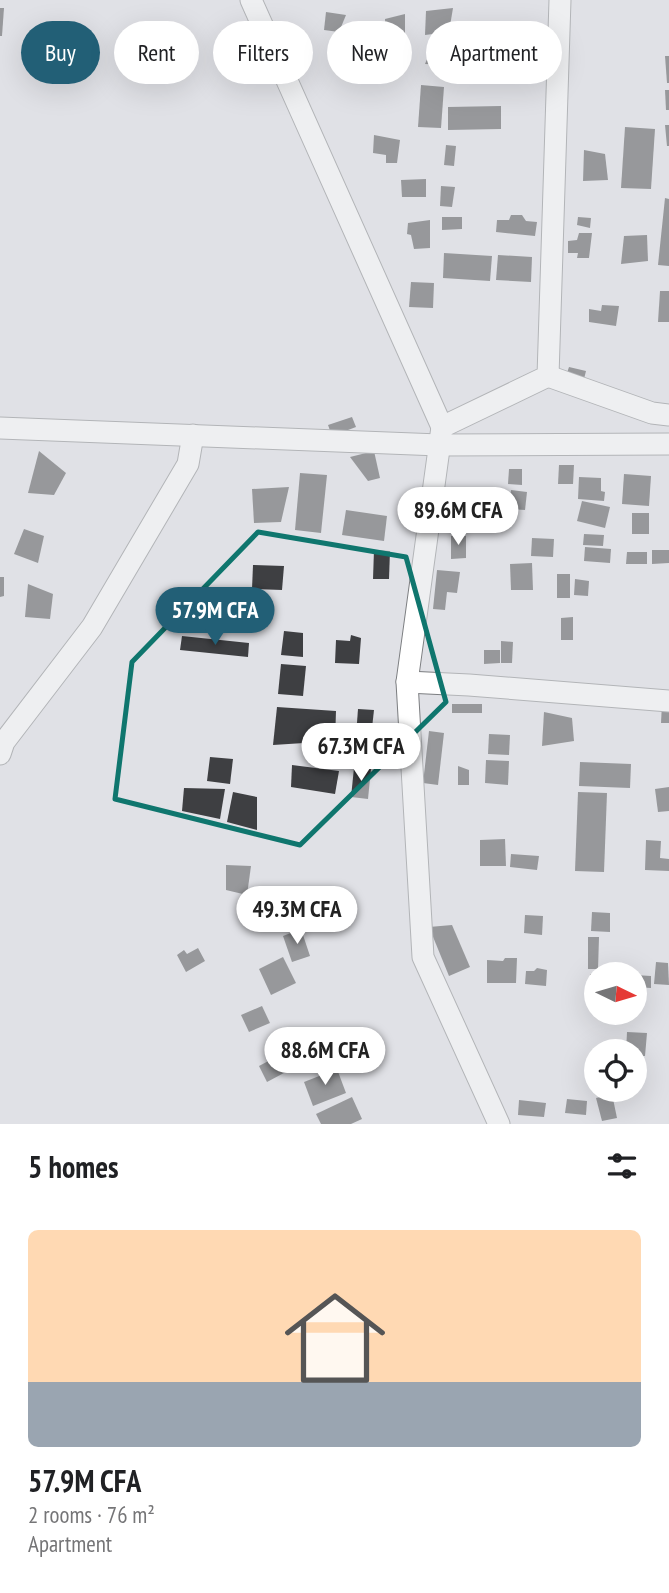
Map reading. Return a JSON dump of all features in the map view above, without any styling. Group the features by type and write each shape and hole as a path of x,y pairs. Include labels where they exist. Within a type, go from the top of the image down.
{"street":[{"path":"251,0 441,436 407,682 423,957 499,1124"},
{"path":"548,376 561,0"},
{"path":"441,436 548,376 652,413 669,415"},
{"path":"0,428 193,435 441,436 669,444"},
{"path":"0,754 4,742 92,627 188,464 193,435"},
{"path":"407,682 669,701"}],"highlighted area":[{"path":"258,532 406,557 446,702 300,845 115,799 132,662"}],"building":[{"path":"0,8 4,8 2,36 0,36"},
{"path":"453,8 451,21 426,21 425,35 426,11"},
{"path":"326,12 346,15 344,21 327,21 327,30 324,30"},
{"path":"405,14 405,21 385,19"},
{"path":"665,56 669,56 669,83 667,83"},
{"path":"421,85 444,87 441,128 418,127"},
{"path":"665,90 669,90 669,110 666,110"},
{"path":"501,106 501,129 448,130 448,107"},
{"path":"665,125 669,125 669,146 667,146"},
{"path":"625,127 655,129 651,189 621,188"},
{"path":"374,135 400,140 397,163 386,163 386,155 373,153"},
{"path":"446,145 456,146 454,166 444,165"},
{"path":"584,150 605,154 608,180 583,181"},
{"path":"426,179 426,197 402,197 401,180"},
{"path":"441,186 455,187 452,207 440,206"},
{"path":"665,198 669,199 669,266 658,265"},
{"path":"511,215 522,215 526,221 537,222 535,236 496,232 497,220 509,220"},
{"path":"442,217 462,217 462,229 442,230"},
{"path":"578,217 591,218 590,228 577,225"},
{"path":"430,220 430,248 414,249 411,235 407,234 408,223"},
{"path":"579,233 592,233 589,258 577,258 578,253 568,253 568,241 577,240"},
{"path":"647,235 648,261 621,264 624,236"},
{"path":"444,253 492,256 490,281 443,278"},
{"path":"498,255 532,257 531,282 496,280"},
{"path":"411,282 434,283 433,308 409,307"},
{"path":"660,291 669,291 669,322 658,322"},
{"path":"602,305 619,306 616,326 589,322 589,309 601,311"},
{"path":"569,367 586,371 583,383 565,379"},
{"path":"352,417 356,427 332,436 328,425"},
{"path":"39,451 66,473 54,495 28,493"},
{"path":"374,451 380,478 368,481 350,457"},
{"path":"559,465 574,465 573,484 558,484"},
{"path":"509,469 522,469 522,485 508,484"},
{"path":"300,473 327,475 321,533 295,530"},
{"path":"624,474 651,476 649,506 622,504"},
{"path":"579,477 601,478 601,491 605,492 604,501 578,499"},
{"path":"289,487 281,522 254,523 252,489"},
{"path":"511,490 527,492 525,510 509,509"},
{"path":"582,501 610,507 605,528 577,521"},
{"path":"346,510 387,516 384,541 342,535"},
{"path":"632,513 649,513 649,534 632,534"},
{"path":"24,529 44,536 38,563 14,554"},
{"path":"584,534 604,535 603,546 583,545"},
{"path":"451,536 466,536 466,558 451,559"},
{"path":"532,538 554,539 553,557 531,556"},
{"path":"585,547 611,549 610,563 584,561"},
{"path":"374,550 390,551 389,579 373,579"},
{"path":"652,550 669,550 669,563 652,564"},
{"path":"627,552 647,552 647,564 626,564"},
{"path":"532,563 533,590 511,590 510,564"},
{"path":"253,565 284,566 282,590 252,589"},
{"path":"437,570 460,572 457,593 447,592 445,610 433,609"},
{"path":"557,574 570,574 570,598 557,598"},
{"path":"0,577 4,577 4,596 0,597"},
{"path":"575,579 589,581 588,596 574,595"},
{"path":"28,584 53,594 50,619 25,617"},
{"path":"573,617 573,640 561,640 561,618"},
{"path":"284,631 303,633 303,657 281,655"},
{"path":"351,635 361,638 359,664 335,663 336,640 350,641"},
{"path":"182,636 249,643 248,657 180,650"},
{"path":"501,641 513,642 512,663 501,663"},
{"path":"484,650 500,650 500,663 484,664"},
{"path":"281,664 306,666 303,696 278,694"},
{"path":"662,703 669,703 669,723 661,723"},
{"path":"452,704 482,704 482,713 452,713"},
{"path":"277,707 336,711 335,741 273,745"},
{"path":"358,709 374,710 371,737 356,736"},
{"path":"544,712 572,718 574,741 542,746"},
{"path":"429,731 444,733 438,785 423,783"},
{"path":"489,734 510,735 509,755 488,754"},
{"path":"210,757 233,759 230,784 207,781"},
{"path":"486,760 509,761 508,785 485,783"},
{"path":"580,762 631,764 630,788 579,786"},
{"path":"292,765 339,771 335,794 291,787"},
{"path":"458,766 469,770 469,785 458,785"},
{"path":"354,768 371,769 368,799 351,797"},
{"path":"669,787 669,811 658,812 655,789"},
{"path":"184,788 225,789 220,819 182,811"},
{"path":"233,792 257,797 257,830 227,822"},
{"path":"578,792 607,793 604,872 575,871"},
{"path":"505,839 506,866 480,866 480,840"},
{"path":"646,840 661,841 660,858 669,859 669,871 645,870"},
{"path":"511,854 539,856 537,870 510,867"},
{"path":"226,865 251,866 247,895 226,890"},
{"path":"276,897 284,912 274,918 266,903"},
{"path":"592,912 610,913 610,932 591,931"},
{"path":"525,915 543,916 542,935 524,933"},
{"path":"452,925 470,967 449,976 429,927"},
{"path":"301,929 310,956 292,962 283,936"},
{"path":"588,937 599,937 598,962 588,962"},
{"path":"198,948 205,961 186,972 177,955 184,950 187,954"},
{"path":"283,957 296,983 271,995 259,969"},
{"path":"505,958 517,958 516,983 487,983 487,960 503,961"},
{"path":"656,962 668,963 669,985 654,984"},
{"path":"537,968 547,970 546,986 525,984 526,971 534,971"},
{"path":"648,976 651,976 651,988 648,988"},
{"path":"262,1006 270,1023 249,1032 241,1015"},
{"path":"627,1032 647,1033 646,1039 627,1039"},
{"path":"319,1034 327,1050 267,1082 259,1066"},
{"path":"337,1069 346,1093 313,1106 304,1082"},
{"path":"352,1097 362,1119 351,1124 321,1124 316,1114"},
{"path":"567,1099 587,1102 586,1115 565,1113"},
{"path":"519,1100 546,1103 544,1117 518,1115"},
{"path":"597,1102 614,1102 617,1118 602,1121"}]}
